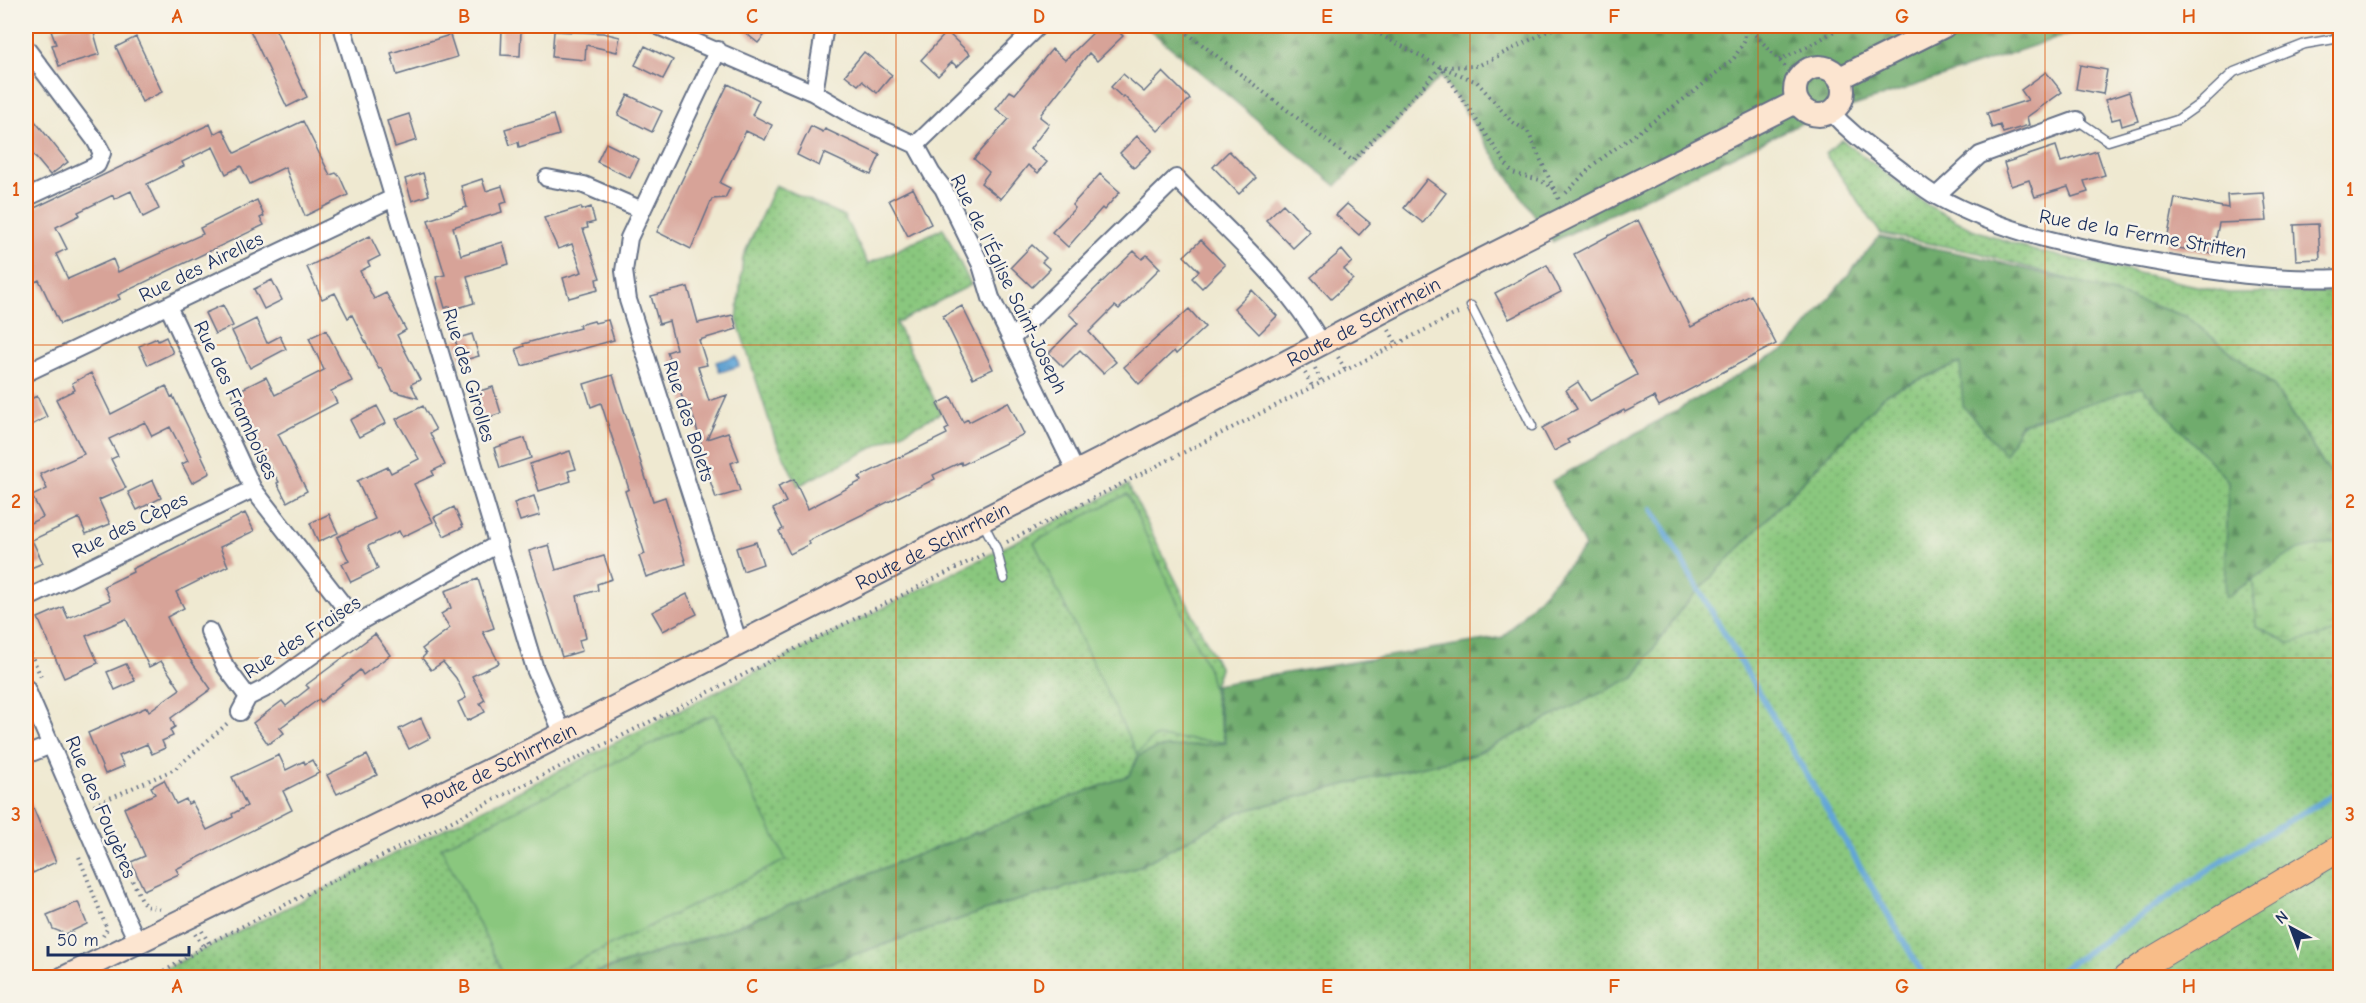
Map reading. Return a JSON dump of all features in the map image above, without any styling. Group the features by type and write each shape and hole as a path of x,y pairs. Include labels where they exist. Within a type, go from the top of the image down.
{"main road":[{"path":"2126,978 2157,957 2340,848"}],"street":[{"name":"Rue des Girolles","path":"342,26 535,669 563,734"},
{"path":"658,26 814,93 855,117 916,145 1038,26"},
{"path":"814,93 825,26"},
{"path":"1840,78 1944,26"},
{"path":"26,48 95,140 102,153 97,165 26,198"},
{"name":"Rue des Bolets","path":"718,50 629,238 624,271 628,300 739,644"},
{"path":"1817,66 1830,68 1840,78 1843,93 1840,104 1831,112 1816,116 1805,112 1796,102 1794,92 1797,79 1806,69 1817,66"},
{"name":"Route de Schirrhein","path":"64,978 563,734 1076,472 1454,274 1796,102"},
{"name":"Rue de la Ferme Stritten","path":"1831,112 1847,129 1936,196 1982,218 2032,237 2229,274 2309,279 2340,278"},
{"path":"1936,196 1980,155 2077,120"},
{"name":"Rue de l'Église Saint-Joseph","path":"916,145 932,174 943,188 981,265 991,298 1076,472"},
{"path":"547,178 584,185 642,210"},
{"path":"1011,339 1176,178 1283,289 1322,344"},
{"name":"Rue des Airelles","path":"26,373 393,198"},
{"name":"Rue des Framboises","path":"168,306 253,489 357,624"},
{"name":"Rue des Cèpes","path":"26,599 253,489"},
{"name":"Rue des Fraises","path":"240,712 249,697 268,687 357,624 498,544"},
{"path":"209,631 225,666 249,697"},
{"name":"Rue des Fougères","path":"26,688 138,943"},
{"path":"26,755 51,745"}],"lane":[{"path":"2077,120 2108,141 2168,123 2177,120 2201,103 2234,72 2305,44 2340,38"},
{"path":"1471,306 1532,426"},
{"path":"982,520 996,548 1004,579"}],"path":[{"path":"1178,26 1353,161 1441,67 1478,66 1558,26"},
{"path":"1352,26 1381,35 1441,67 1477,82 1510,120 1528,132 1560,202 1594,164 1695,91 1734,58 1744,42 1746,26"},
{"path":"1746,26 1797,79"},
{"path":"1779,60 1809,46 1842,26"},
{"path":"1441,67 1512,173 1540,180 1556,190"},
{"path":"154,978 203,946 996,548 1471,306"},
{"path":"26,642 44,685"},
{"path":"80,812 175,769 240,712"},
{"path":"95,804 100,815"},
{"path":"116,847 145,906 168,910 179,906 203,946"},
{"path":"77,852 107,929 105,935 87,947 95,962"}],"green space":[{"path":"1145,26 2106,26 2060,37 1800,124 1552,242 1441,76 1336,186"},
{"path":"1842,140 1929,206 1972,229 2032,250 2229,293 2340,292 2340,490 2273,385 2185,316 1979,253 1881,234 1825,154"},
{"path":"775,185 844,216 868,264 943,228 971,285 896,323 941,413 798,486 774,436 737,320 743,257"},
{"path":"1879,237 1978,257 2084,284 2185,316 2273,385 2340,490 2340,541 2295,551 2225,598 2228,481 2142,387 2021,424 2005,455 1963,406 1960,363 1887,393 1681,609 1634,677 1473,755 1239,812 1136,868 1005,904 792,977 580,978 721,932 1130,775 1138,756 1158,748 1226,743 1214,685 1503,637 1585,547 1552,481 1790,346"},
{"path":"1961,363 2005,454 2021,425 2142,386 2228,481 2226,597 2253,579 2256,626 2334,633 2340,627 2340,977 792,978 817,967 1005,904 1136,868 1239,812 1473,755 1634,677 1681,609 1887,393"},
{"path":"1128,485 1220,669 1214,685 1226,743 1158,748 1138,756 1130,775 721,932 580,977 147,978"},
{"path":"1127,494 1208,669 1225,742 1154,737 1137,754 1034,542"},
{"path":"2340,541 2340,627 2334,633 2289,643 2256,626 2253,579 2295,551"},
{"path":"714,714 786,860 545,977 505,977 441,847"}],"water":[{"path":"736,356 739,366 720,372 716,362"}],"building":[{"path":"70,26 92,26 100,54 59,66 52,45 56,44 51,31"},
{"path":"248,26 274,26 307,97 287,107"},
{"path":"737,26 772,26 758,43"},
{"path":"1100,26 1113,26 1123,36 1097,61 1089,53 1041,114 1040,117 1049,124 1030,149 1047,162 1038,173 1028,165 1001,199 981,183 989,172 974,159 1009,119 996,109 1010,91 1015,94 1052,49 1065,60"},
{"path":"502,29 521,30 520,56 501,55"},
{"path":"554,31 603,33 620,37 617,52 586,45 585,60 552,57"},
{"path":"947,32 970,54 957,67 952,62 938,76 921,60"},
{"path":"450,35 457,57 397,75 391,53"},
{"path":"136,37 162,92 142,102 116,47"},
{"path":"645,46 673,60 663,79 635,65"},
{"path":"864,52 892,75 877,93 862,81 858,85 845,75"},
{"path":"2080,65 2107,70 2103,94 2076,89"},
{"path":"1163,72 1190,99 1158,131 1124,96 1123,98 1111,87 1123,74 1144,92"},
{"path":"2046,72 2062,92 2027,117 2029,125 2003,133 2000,125 1992,128 1987,113 2028,100 2021,90"},
{"path":"728,84 759,100 752,115 772,125 765,140 746,131 720,183 730,188 725,198 712,199 691,249 657,232"},
{"path":"2129,92 2138,121 2122,126 2120,118 2112,120 2105,100"},
{"path":"628,95 662,111 652,132 618,115"},
{"path":"26,110 68,162 50,175 26,146"},
{"path":"409,114 417,140 395,147 387,121"},
{"path":"553,115 559,135 519,147 518,142 510,145 505,129"},
{"path":"303,121 330,175 336,173 340,177 348,195 305,216 285,167 250,184 241,166 226,174 213,147 182,162 184,166 147,184 159,209 143,217 131,191 114,199 113,195 78,212 80,215 56,227 67,249 56,254 68,279 113,259 118,272 203,234 200,228 257,200 264,216 260,218 264,225 118,295 120,299 60,324 39,280 26,286 26,212 210,124 214,134 223,129 235,153"},
{"path":"811,126 823,132 825,129 880,155 871,175 824,153 819,166 797,155"},
{"path":"1137,136 1152,150 1134,168 1120,153"},
{"path":"606,143 639,159 630,178 597,162"},
{"path":"2056,146 2061,162 2097,151 2105,175 2084,181 2088,192 2072,197 2068,187 2035,197 2029,180 2011,186 2004,163"},
{"path":"1229,151 1256,178 1239,194 1213,167"},
{"path":"423,173 429,195 412,201 405,179"},
{"path":"1100,174 1120,192 1104,210 1102,208 1068,247 1052,232 1075,208 1072,205"},
{"path":"482,179 486,191 502,186 507,202 500,204 502,212 453,227 461,255 503,242 509,264 467,276 474,303 451,310 450,306 445,308 436,277 445,275 428,220 467,207 461,186"},
{"path":"1427,179 1446,193 1423,223 1404,208"},
{"path":"913,188 931,224 908,236 889,200"},
{"path":"2264,193 2267,221 2219,223 2213,254 2166,246 2175,198 2228,208 2227,195"},
{"path":"1283,204 1310,232 1293,248 1266,220"},
{"path":"1347,204 1370,223 1359,235 1336,215"},
{"path":"581,207 582,210 591,207 595,222 587,224 588,228 583,229 600,278 596,279 598,290 569,298 563,278 582,272 572,244 558,249 544,218"},
{"path":"1638,220 1691,327 1751,295 1776,344 1659,406 1654,397 1625,412 1624,410 1567,440 1569,443 1554,451 1542,428 1577,409 1566,390 1578,382 1590,401 1637,375 1574,254"},
{"path":"2318,224 2320,259 2296,260 2294,225"},
{"path":"370,236 380,256 368,262 370,266 360,271 374,299 386,293 406,330 397,335 420,380 411,384 418,398 393,391 381,368 379,369 352,315 348,318 335,293 322,299 307,267"},
{"path":"1201,240 1225,265 1202,288 1192,278 1199,271 1184,256"},
{"path":"1032,245 1046,258 1042,262 1050,269 1032,287 1011,267"},
{"path":"1342,250 1352,262 1344,269 1353,279 1331,299 1311,277"},
{"path":"1134,251 1142,259 1147,255 1160,268 1119,309 1115,306 1089,332 1116,362 1103,373 1080,350 1063,367 1049,353 1078,323 1069,314"},
{"path":"1547,265 1561,292 1509,319 1495,293"},
{"path":"272,280 282,300 264,309 254,289"},
{"path":"688,287 698,323 733,315 737,329 699,340 707,365 698,367 709,401 727,395 707,439 728,432 739,460 731,463 740,491 716,498 697,443 701,442 689,404 685,406 667,352 676,349 669,321 659,324 651,296"},
{"path":"1252,290 1277,316 1259,334 1234,308"},
{"path":"223,305 233,326 215,334 205,313"},
{"path":"962,306 993,369 973,378 943,316"},
{"path":"1189,309 1205,327 1176,354 1174,351 1139,384 1124,367"},
{"path":"256,319 267,343 280,336 286,349 250,368 232,331"},
{"path":"608,320 614,340 522,366 516,349 524,346 523,344 580,328 579,325"},
{"path":"326,330 352,381 331,391 337,403 278,434 307,491 287,502 277,483 279,482 232,394 266,377 275,395 324,370 309,338"},
{"path":"472,334 479,356 461,361 455,339"},
{"path":"166,337 173,353 148,365 139,346 157,338 158,341"},
{"path":"91,373 111,414 166,386 210,473 192,483 182,464 188,461 170,427 152,436 145,422 109,439 118,456 111,459 126,488 99,500 110,524 86,534 79,518 32,540 43,563 26,570 26,525 43,517 32,496 47,489 40,474 84,454 56,399 75,390 72,383"},
{"path":"613,375 653,501 665,497 686,564 646,577 639,556 645,554 625,491 629,489 601,403 591,407 584,384"},
{"path":"493,387 501,413 481,420 473,393"},
{"path":"37,396 47,417 26,428 26,401"},
{"path":"951,397 963,422 968,419 969,422 1008,402 1024,434 962,465 961,462 933,475 935,479 808,541 810,544 790,554 779,531 783,529 773,509 786,502 778,486 794,479 808,509 861,481 859,477 947,434 945,430 949,428 937,404"},
{"path":"377,406 386,423 359,437 350,420"},
{"path":"423,406 436,430 430,433 445,465 432,471 434,475 414,484 433,522 402,537 399,531 368,546 378,569 351,582 342,564 349,561 337,537 375,519 357,481 388,467 391,473 419,459 396,419"},
{"path":"525,438 531,458 500,468 494,448"},
{"path":"570,451 576,469 568,471 571,481 539,491 530,464"},
{"path":"153,480 161,498 137,510 128,492"},
{"path":"534,496 540,515 520,521 514,503"},
{"path":"454,507 463,527 444,536 434,517"},
{"path":"245,513 254,531 220,547 228,566 176,592 184,608 167,617 182,648 211,689 171,718 175,727 170,730 173,736 162,741 165,748 152,754 147,744 119,756 124,766 105,774 88,733 147,707 149,711 180,689 161,661 149,667 126,619 86,636 98,663 64,678 38,618 63,607 68,618 110,600 104,586 133,572 132,569"},
{"path":"329,514 338,533 318,542 310,523"},
{"path":"756,542 763,564 743,571 736,548"},
{"path":"549,545 556,570 604,556 612,579 597,584 598,590 577,596 586,638 579,640 582,651 562,657 529,551"},
{"path":"478,579 494,628 483,632 499,663 472,676 485,700 480,703 485,712 467,721 458,702 466,698 456,678 443,662 431,670 422,658 426,654 422,649 450,628 441,614 451,608 445,591"},
{"path":"687,594 697,614 663,631 652,612"},
{"path":"375,634 390,655 363,675 360,670 321,702 319,699 280,728 284,733 268,744 253,723 282,701 286,706 309,688 306,685"},
{"path":"126,664 135,681 115,690 107,672"},
{"path":"421,718 430,738 409,749 399,729"},
{"path":"279,755 286,770 304,761 305,764 312,760 319,773 283,791 292,810 176,869 179,874 144,890 131,862 145,856 124,808 155,794 151,787 164,780 176,804 186,799 188,804 192,802 207,830 233,817 232,814 247,806 232,777"},
{"path":"367,755 377,775 337,794 327,775"},
{"path":"26,791 56,862 33,873 26,856"},
{"path":"78,902 87,924 66,934 53,929 47,915"}],"waterway":[{"path":"1652,509 1925,978"},
{"path":"2049,978 2229,856 2340,791"}]}
